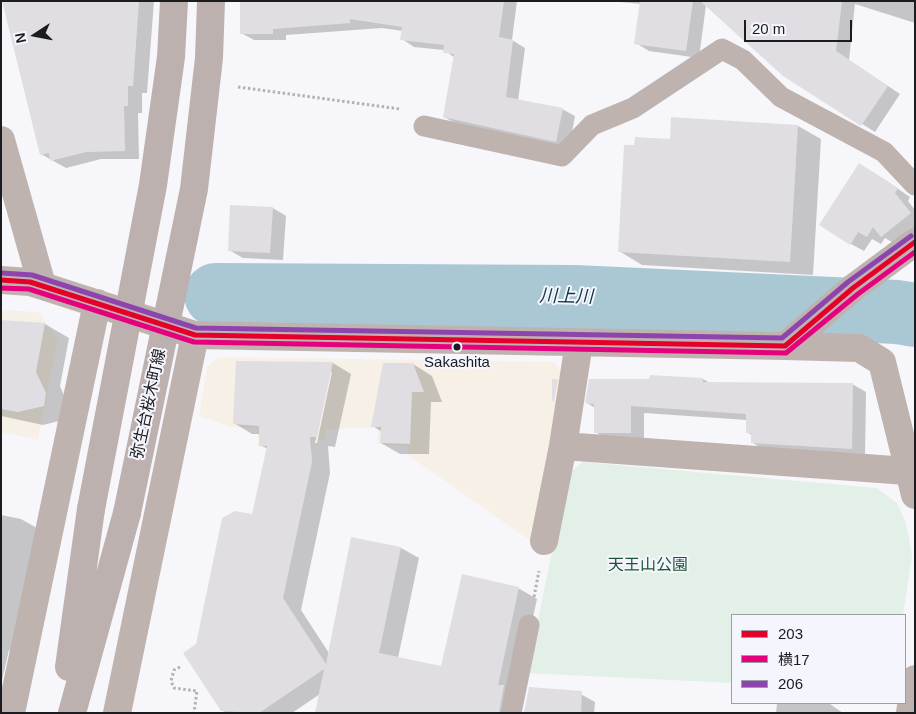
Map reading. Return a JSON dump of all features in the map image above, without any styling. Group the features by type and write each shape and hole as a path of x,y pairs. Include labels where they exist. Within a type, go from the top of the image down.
{"main road":[{"path":"63,713 91,508 154,185 171,56 174,1"},
{"name":"弥生台桜木町線","path":"72,713 126,513 194,189 209,58 211,1"}],"street":[{"path":"157,323 189,161 204,1"},
{"path":"1,140 42,286"},
{"path":"792,341 853,288 915,242"},
{"path":"1,280 30,282 195,335 580,343 792,341 859,348 882,362 912,479 563,446"},
{"path":"11,713 97,303"},
{"path":"118,713 195,335"},
{"path":"544,541 563,446 580,343"},
{"path":"910,713 915,679"}],"lane":[{"path":"424,126 562,156 592,125 633,108 722,49 743,60 781,97 884,152 915,185"},
{"path":"511,713 529,625"}],"path":[{"path":"198,81 418,112 424,126"},
{"path":"529,625 544,541"},
{"path":"180,667 174,670 171,681 174,688 197,691 194,713"}],"shaded area":[{"path":"1,310 39,312 58,340 38,440 1,432"},
{"path":"219,357 554,362 563,375 532,542 409,456 407,446 377,444 378,428 326,429 325,440 312,440 312,449 258,447 258,427 230,427 199,416 207,367"}],"green space":[{"name":"天王山公園","path":"583,462 877,488 897,503 906,523 912,555 903,614 731,614 731,683 527,673 568,474"}],"building":[{"path":"2,1 139,1 133,86 128,86 128,106 124,106 125,151 86,152 50,161 49,153 40,155"},
{"path":"240,1 504,1 499,37 513,40 506,97 563,108 556,142 443,117 454,54 443,53 444,45 400,40 402,27 350,19 350,23 273,29 273,34 240,34"},
{"path":"640,1 693,1 686,51 634,44"},
{"path":"700,1 842,1 836,51 888,86 861,126 783,76"},
{"path":"671,117 798,125 790,262 618,252 624,145 634,145 635,137 670,139"},
{"path":"859,163 898,188 895,193 911,213 881,237 873,227 867,237 858,232 850,245 819,225"},
{"path":"230,205 273,207 270,253 228,251"},
{"path":"1,320 45,323 36,372 46,393 44,406 18,412 1,409"},
{"path":"236,361 333,362 317,437 310,437 312,462 283,598 326,664 351,537 401,547 379,653 441,666 462,574 519,587 498,685 504,685 499,713 315,713 324,669 259,713 221,711 183,653 196,644 222,518 235,511 252,514 267,446 259,446 259,426 233,424"},
{"path":"383,363 413,363 424,392 412,392 410,444 380,443 381,427 371,427"},
{"path":"650,375 703,378 703,382 853,383 852,449 751,443 751,433 746,433 746,414 631,406 631,433 594,433 594,404 585,403 589,379 649,379"},
{"path":"552,379 558,379 554,401 552,401"},
{"path":"529,687 582,691 581,713 524,713"}],"waterway":[{"name":"川上川","path":"216,295 575,297 897,312 915,315"}],"transit line":[{"name":"206","path":"2,273 32,275 196,328 782,338 848,282 911,236"},
{"name":"203","path":"1,280 30,282 195,335 785,346 853,288 915,242"},
{"name":"横17","path":"1,288 29,289 194,342 786,353 858,294 915,252"}],"place":[{"name":"Sakashita","path":"457,347"}]}
